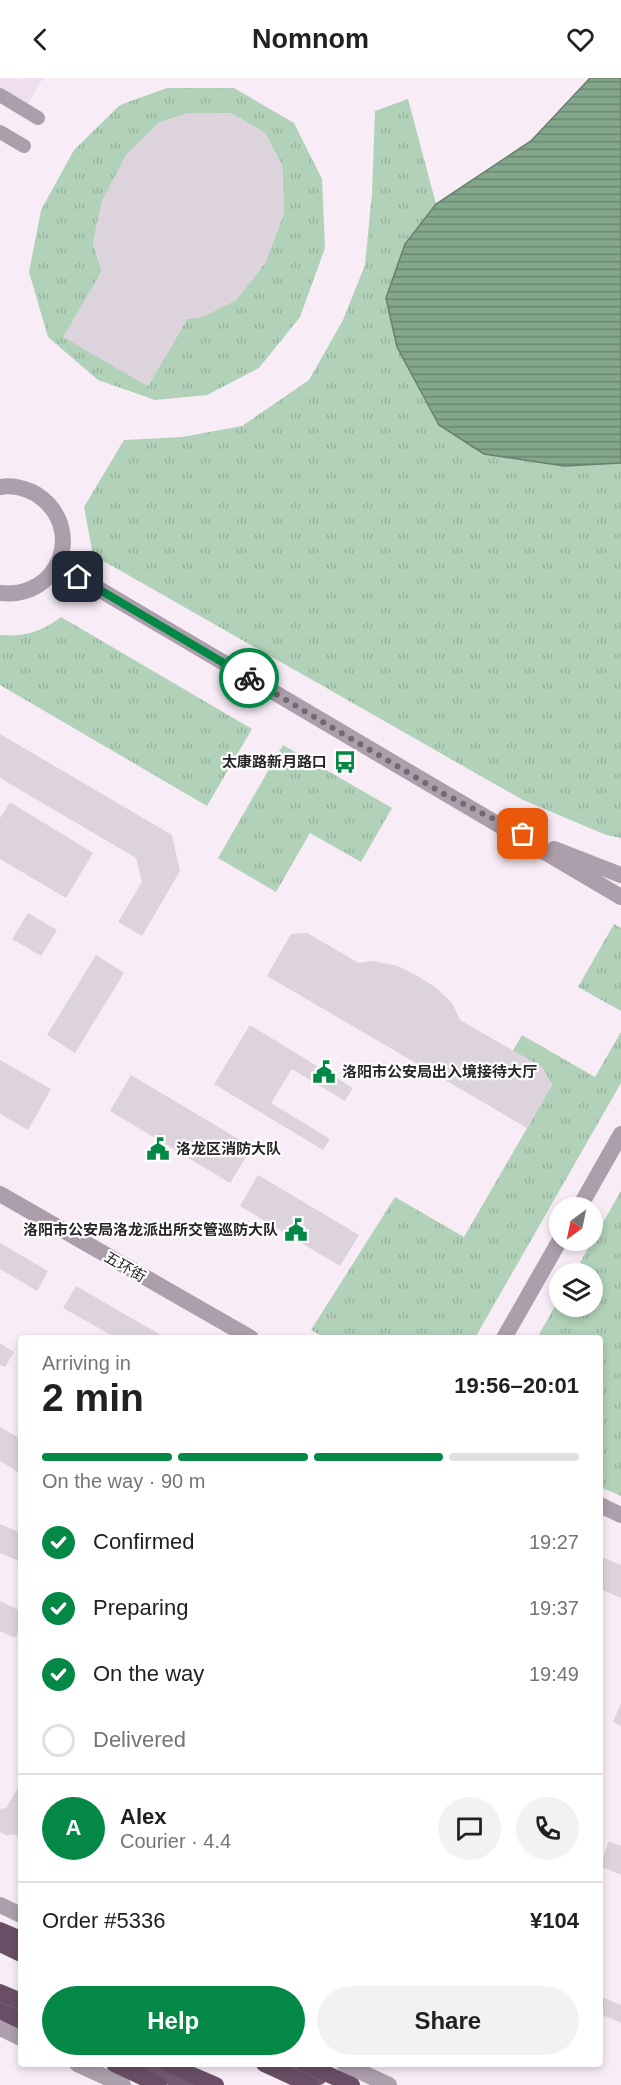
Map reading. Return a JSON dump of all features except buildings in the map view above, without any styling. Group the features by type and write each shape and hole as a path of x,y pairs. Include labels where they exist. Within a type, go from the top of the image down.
{"highway":[{"path":"0,1931 18,1940"},
{"path":"0,1944 18,1953"},
{"path":"0,1992 18,2000"},
{"path":"0,2011 18,2020"},
{"path":"120,2067 159,2085"},
{"path":"174,2067 216,2085"},
{"path":"271,2067 310,2085"},
{"path":"311,2067 352,2085"}],"main road":[{"path":"0,2002 18,2010"},
{"path":"148,2067 188,2085"},
{"path":"296,2067 336,2085"}],"street":[{"path":"0,95 38,118"},
{"path":"0,132 24,146"},
{"path":"0,487 30,490 46,500 57,515 63,533 62,552 58,565 46,580 31,590 12,594 0,593"},
{"path":"58,565 621,897"},
{"path":"444,794 543,845 621,875"},
{"path":"585,1197 621,1134"},
{"name":"五环街","path":"0,1194 246,1335"},
{"path":"506,1335 554,1251"},
{"path":"603,1506 621,1515"},
{"path":"0,1905 18,1914"},
{"path":"0,2028 18,2037"},
{"path":"84,2067 123,2085"},
{"path":"350,2067 389,2085"}],"shaded area":[{"path":"0,78 16,78 22,81 24,78 43,78 28,104 0,87"},
{"path":"590,78 621,78 621,463 564,466 484,454 439,425 397,347 386,298 405,244 436,204 531,141"}],"green space":[{"path":"167,88 234,88 294,123 322,179 325,248 300,317 259,368 207,395 155,400 98,380 48,337 29,272 41,210 74,150 120,105","holes":["188,113 231,113 265,133 282,165 284,213 265,263 236,300 202,317 187,319 148,386 64,337 102,271 93,243 102,201 127,154 159,123"]},
{"path":"408,99 436,204 405,244 397,347 439,425 484,454 564,466 621,463 621,838 606,835 521,799 93,555 84,507 124,440 182,437 242,426 309,380 343,320 365,265 372,193 375,111"},
{"path":"61,617 252,729 207,806 0,685 0,635 32,632"},
{"path":"283,745 392,808 361,862 310,833 276,892 218,858"},
{"path":"614,924 621,928 621,1011 578,987"},
{"path":"621,1032 621,1083 556,1197 549,1197 549,1209 477,1335 320,1335 311,1330 395,1197 464,1237 552,1085 542,1067 513,1051 522,1035 595,1077"},
{"path":"621,1191 621,1496 603,1488 603,1335 539,1335 549,1317 603,1317 603,1263 580,1263 587,1251 603,1251 603,1222"}],"way so far":[{"path":"249,678 444,794 523,834"}],"place":[{"name":"太康路新月路口","path":"345,762"},
{"name":"洛阳市公安局出入境接待大厅","path":"324,1072"},
{"name":"洛龙区消防大队","path":"158,1149"},
{"name":"洛阳市公安局洛龙派出所交管巡防大队","path":"296,1230"}],"route":[{"path":"78,577 249,678"}]}
